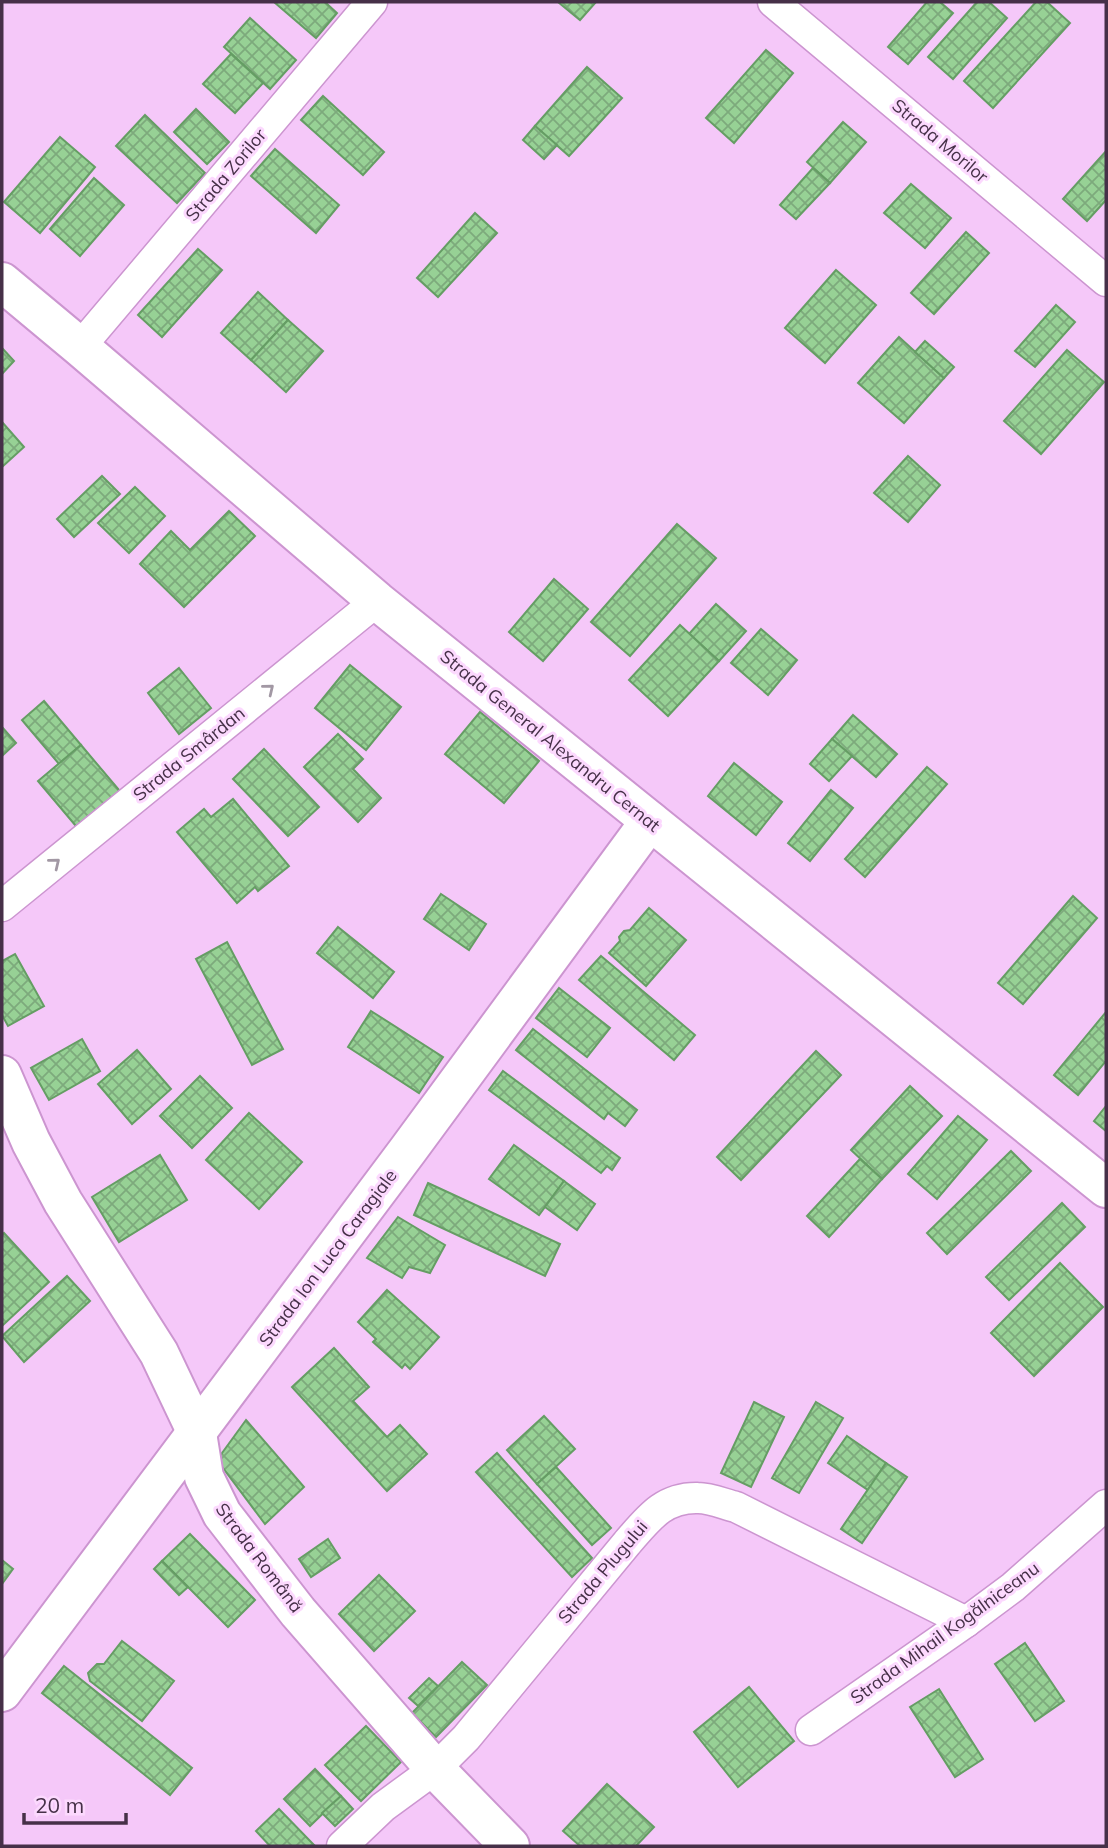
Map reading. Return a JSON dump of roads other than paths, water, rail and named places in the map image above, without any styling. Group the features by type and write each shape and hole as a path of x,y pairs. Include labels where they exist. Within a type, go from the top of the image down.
{"street":[{"name":"Strada Zorilor","path":"80,347 372,2"},
{"name":"Strada Morilor","path":"773,2 1106,281"},
{"name":"Strada General Alexandru Cernat","path":"2,282 377,601 1106,1188"},
{"name":"Strada Smârdan","path":"2,906 377,601"},
{"name":"Strada Ion Luca Caragiale","path":"2,1692 650,821"},
{"name":"Strada Română","path":"2,1075 31,1142 63,1202 159,1353 197,1433 204,1476 222,1514 298,1612 435,1769 510,1846"},
{"name":"Strada Plugului","path":"342,1846 383,1807 435,1769 466,1738 626,1543 649,1518 673,1500 700,1498 736,1507 966,1622"},
{"name":"Strada Mihail Kogălniceanu","path":"811,1730 1013,1587 1106,1505"}]}
